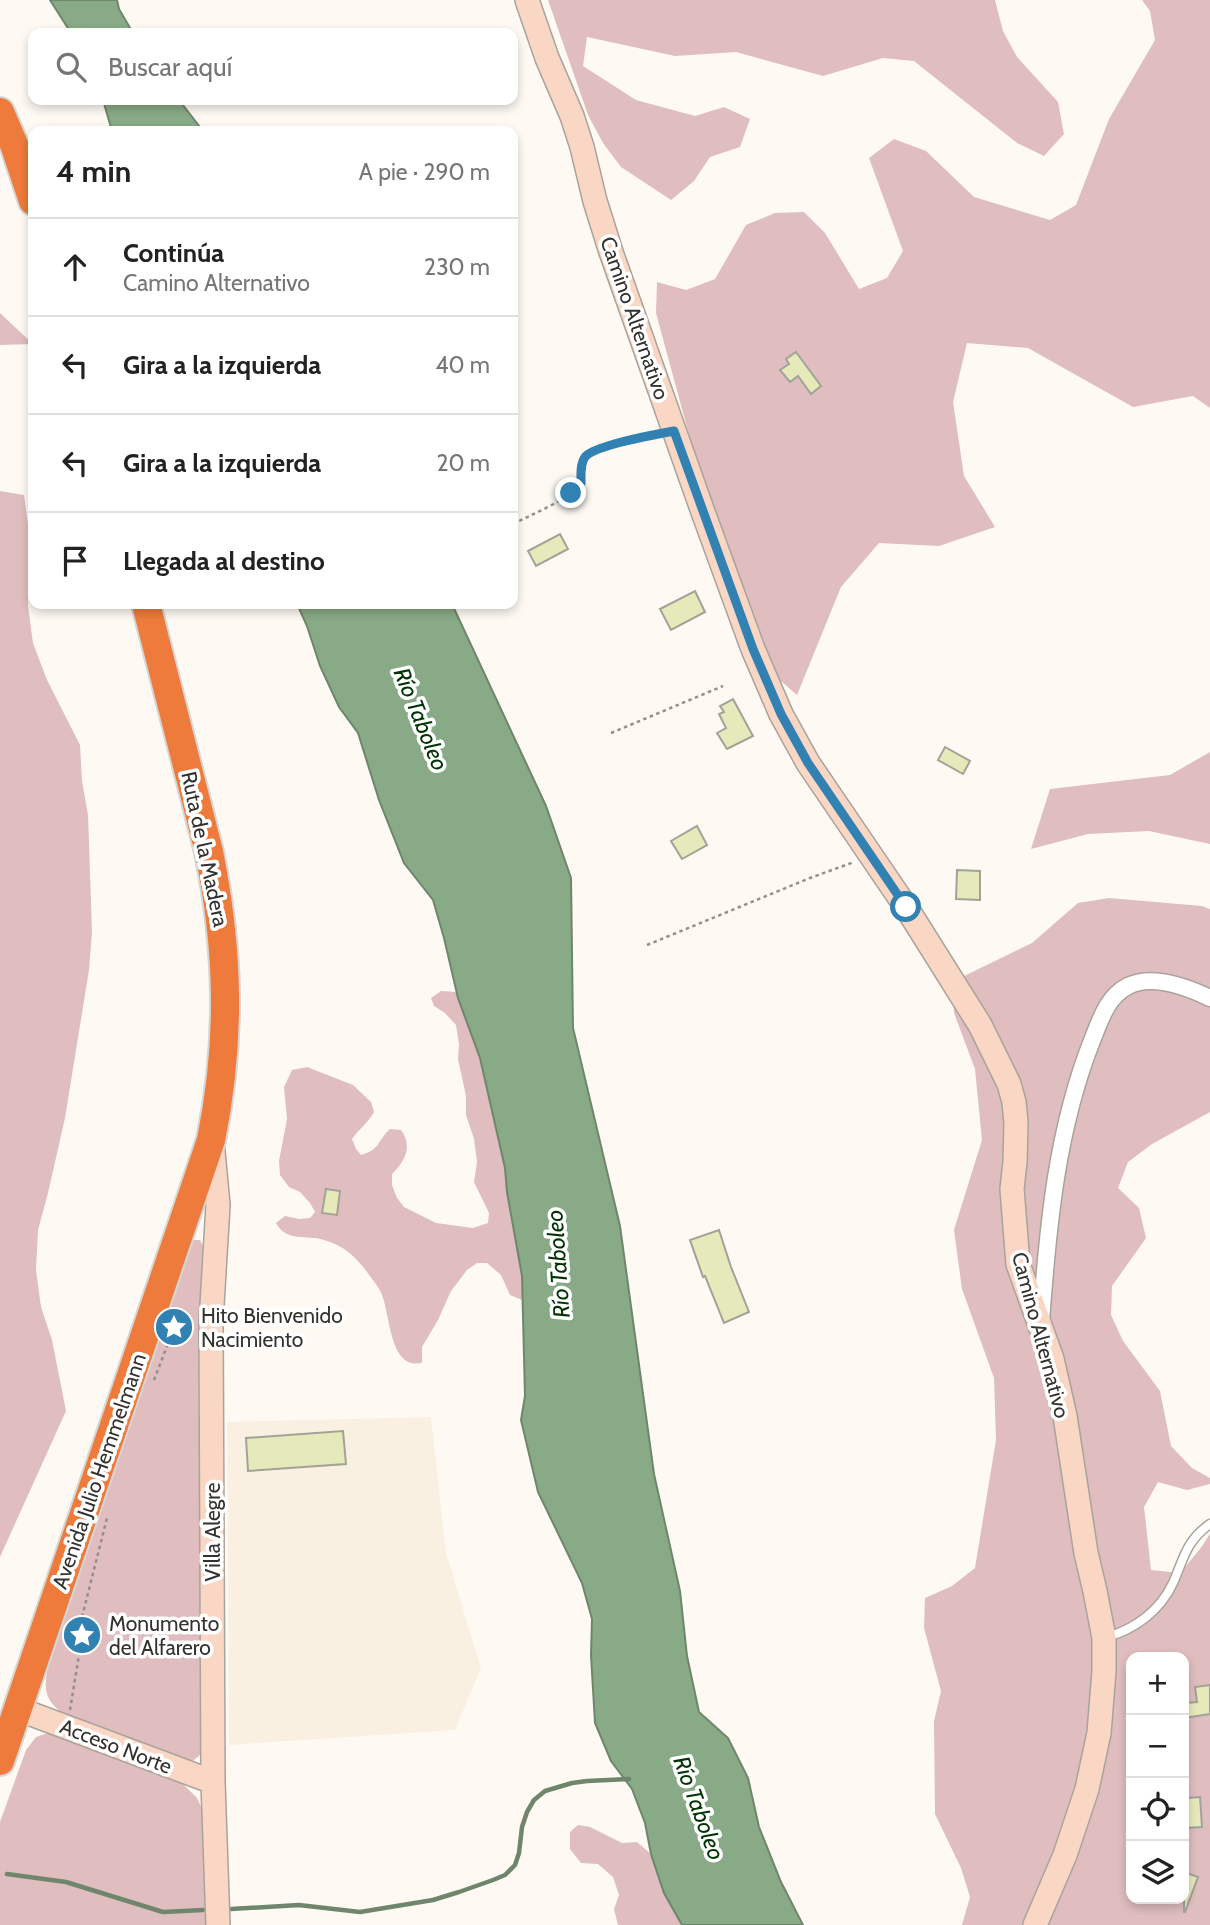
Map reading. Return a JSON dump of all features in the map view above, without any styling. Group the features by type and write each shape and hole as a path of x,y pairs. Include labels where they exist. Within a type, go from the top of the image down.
{"highway":[{"path":"0,112 28,186"},
{"name":"Ruta de la Madera","path":"147,609 209,852 223,930 225,1042 211,1140"},
{"name":"Avenida Julio Hemmelmann","path":"0,1762 211,1140"}],"street":[{"name":"Camino Alternativo","path":"527,0 547,58 572,116 594,201 674,431 753,649 781,714 808,763 906,907 980,1025 1009,1084 1014,1102 1016,1123 1012,1189 1018,1264 1052,1359 1065,1416 1086,1553 1104,1638 1099,1733 1087,1789 1065,1855 1035,1925"},
{"path":"1041,1326 1055,1179 1067,1118 1088,1051 1107,1006 1118,992 1145,981 1187,989 1210,998"},
{"name":"Villa Alegre","path":"211,1140 218,1205 211,1322 213,1783 218,1925"},
{"name":"Acceso Norte","path":"18,1709 213,1783"}],"lane":[{"path":"1104,1638 1132,1628 1154,1610 1171,1587 1186,1548 1210,1524"}],"path":[{"path":"518,521 575,489 581,483 583,462 588,454 629,440 674,431"},
{"path":"611,733 723,685"},
{"path":"647,945 869,854"},
{"path":"150,1391 169,1341 182,1330"},
{"path":"82,1617 108,1516"},
{"path":"82,1617 97,1624 101,1635 93,1650 79,1653 66,1645 64,1633 69,1622 82,1617"},
{"path":"68,1727 79,1653"}],"shaded area":[{"path":"548,0 995,0 1003,31 1017,57 1058,102 1064,134 1044,156 1017,143 914,61 883,58 823,76 736,52 675,56 587,37 583,66 636,100 695,116 724,107 750,119 740,147 710,157 694,181 671,200 621,167 603,143 588,115"},
{"path":"1142,0 1210,0 1210,408 1193,396 1133,407 1028,348 967,343 953,402 964,476 995,527 939,546 879,543 841,587 797,695 774,675 698,468 656,313 657,282 686,290 715,279 746,225 775,213 804,212 825,233 859,289 887,278 903,251 869,158 894,139 926,151 974,197 1050,220 1076,205 1109,119 1155,40 1150,11"},
{"path":"0,313 28,339 28,344 0,345"},
{"path":"0,491 24,495 28,525 28,609 33,643 47,680 80,745 82,781 88,815 92,932 89,970 65,1118 38,1230 36,1270 41,1307 52,1340 66,1411 0,1557"},
{"path":"1210,752 1210,844 1149,831 1088,834 1031,849 1050,789 1170,775"},
{"path":"1109,898 1202,906 1210,909 1210,1112 1152,1144 1128,1162 1118,1188 1139,1208 1146,1238 1112,1286 1111,1315 1123,1341 1160,1391 1171,1446 1192,1468 1210,1478 1210,1484 1187,1490 1158,1482 1144,1507 1151,1570 1180,1573 1210,1534 1210,1925 962,1925 970,1897 961,1868 935,1814 934,1721 941,1691 924,1628 925,1598 952,1586 975,1568 996,1440 994,1378 962,1289 954,1230 982,1140 975,1069 954,1013 952,982 1032,943 1078,903"},
{"path":"441,991 457,992 480,1058 505,1168 522,1276 522,1300 510,1295 501,1275 487,1263 477,1263 467,1270 451,1291 422,1347 422,1363 411,1363 404,1359 394,1344 381,1292 358,1261 331,1242 291,1236 276,1223 285,1216 310,1218 315,1212 300,1192 289,1187 280,1175 279,1161 287,1119 284,1087 292,1070 307,1067 353,1085 371,1102 374,1112 352,1139 361,1155 375,1148 390,1129 401,1130 405,1136 406,1153 392,1174 392,1185 404,1207 436,1223 473,1228 488,1223 489,1213 474,1182 477,1162 474,1139 466,1115 456,1025 434,1006 431,998"},
{"path":"189,1240 200,1240 204,1248 204,1747 199,1756 191,1762 71,1719 50,1701 46,1688 49,1660"},
{"path":"431,1417 446,1553 481,1668 455,1730 229,1745 227,1422"},
{"path":"54,1731 178,1779 197,1798 208,1822 212,1925 0,1925 0,1822 26,1750 36,1737"},
{"path":"578,1825 590,1827 622,1843 637,1842 651,1854 664,1894 682,1925 618,1925 614,1909 619,1895 613,1877 598,1864 581,1863 570,1849 570,1832"}],"water":[{"path":"50,0 117,0 130,28 68,28"},
{"path":"104,105 183,105 199,126 111,126"},
{"name":"Río Taboleo","path":"299,609 454,609 546,806 571,878 573,1028 620,1226 654,1474 680,1591 687,1656 699,1712 728,1738 748,1778 759,1827 781,1882 803,1925 682,1925 664,1893 651,1854 645,1823 632,1789 611,1761 595,1723 592,1619 582,1583 538,1492 521,1420 525,1396 522,1276 505,1168 480,1058 458,998 433,900 404,863 379,800 358,733 339,707 320,666"}],"building":[{"path":"796,352 821,386 811,394 798,376 790,382 780,370 789,364 786,359"},
{"path":"560,534 568,549 536,566 528,551"},
{"path":"695,591 705,612 671,630 660,609"},
{"path":"733,699 753,736 727,749 717,733 726,728 719,714 724,712 720,706"},
{"path":"945,747 970,761 963,774 938,760"},
{"path":"697,826 707,845 682,859 671,841"},
{"path":"957,870 980,871 980,900 956,899"},
{"path":"326,1189 340,1191 337,1215 322,1213"},
{"path":"719,1230 749,1312 724,1323 690,1240"},
{"path":"343,1431 346,1464 248,1471 246,1438"},
{"path":"1210,1685 1210,1714 1189,1717 1189,1703 1197,1702 1195,1687"},
{"path":"1200,1797 1202,1827 1189,1828 1189,1798"},
{"path":"1189,1874 1198,1877 1189,1901"}],"waterway":[{"path":"231,1909 299,1905 360,1912 433,1900 459,1892 505,1875 515,1865 527,1812 534,1800 545,1791 572,1783 629,1779"},
{"path":"7,1874 66,1882 163,1912 203,1910"}],"place":[{"name":"Hito Bienvenido Nacimiento","path":"174,1327"},
{"name":"Monumento del Alfarero","path":"82,1635"}],"route":[{"path":"571,493 581,483 581,467 588,454 629,440 674,431 753,649 781,714 808,763 906,907"}]}
